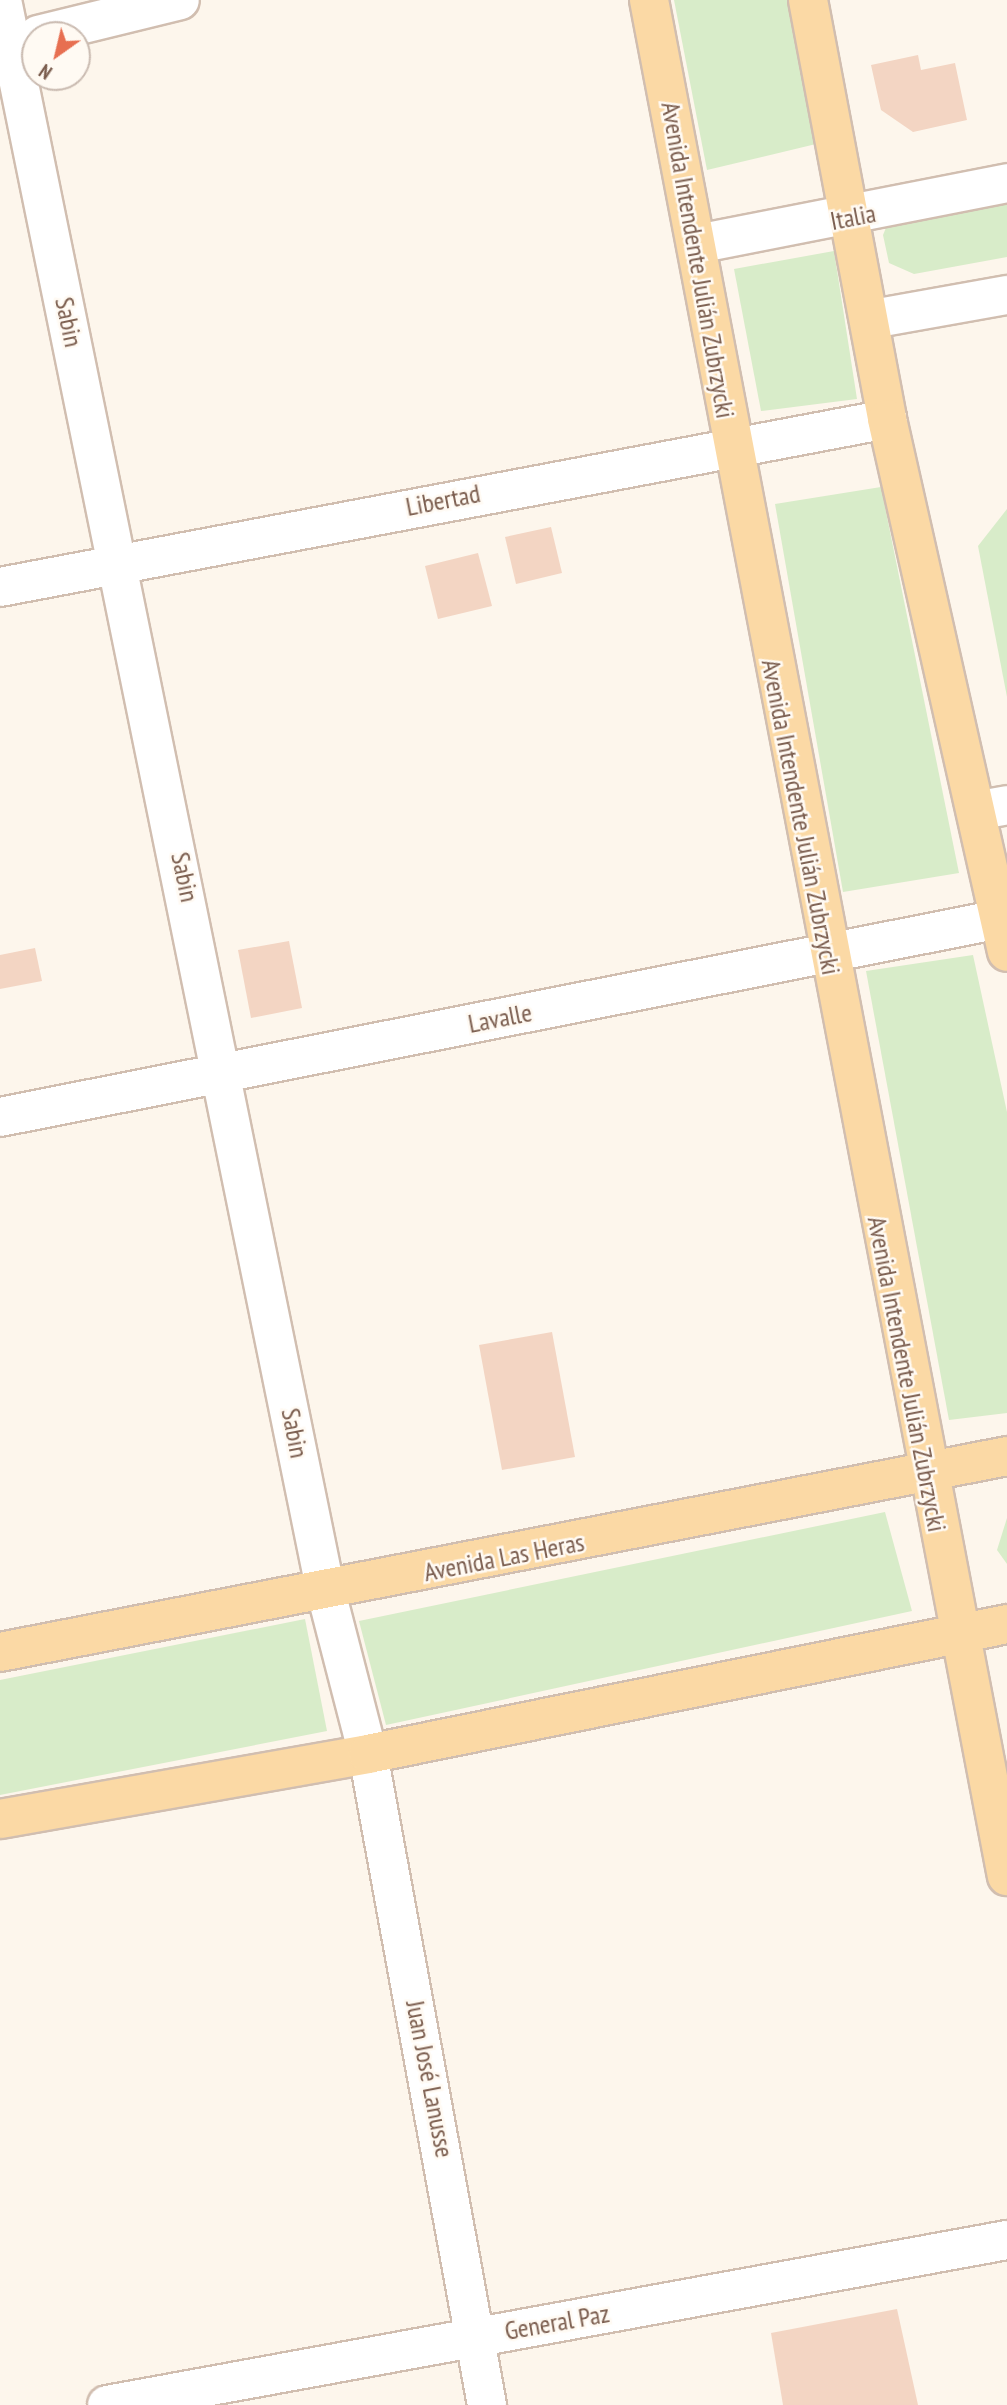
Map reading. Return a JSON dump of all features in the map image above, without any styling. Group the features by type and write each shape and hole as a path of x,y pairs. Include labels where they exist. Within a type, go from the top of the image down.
{"main road":[{"name":"Avenida Intendente Julián Zubrzycki","path":"649,0 697,244 826,952 956,1634 1007,1877"},
{"path":"808,0 872,319 887,419 993,807 1003,936"},
{"name":"Avenida Las Heras","path":"0,1652 326,1592 926,1474 1007,1455"},
{"path":"0,1819 368,1754 1007,1624"}],"street":[{"name":"Sabin","path":"2,0 21,39"},
{"path":"91,22 180,0"},
{"name":"Sabin","path":"31,91 120,564 225,1074 326,1592 368,1754"},
{"name":"Italia","path":"697,244 852,219 1007,184"},
{"path":"872,319 1007,295"},
{"name":"Libertad","path":"0,587 732,443 887,419"},
{"name":"Lavalle","path":"0,1117 826,952 1003,936"},
{"name":"Juan José Lanusse","path":"368,1754 478,2337 487,2405"},
{"name":"General Paz","path":"107,2405 1007,2240"}],"green space":[{"path":"674,0 788,0 816,144 707,170"},
{"path":"1007,187 1007,257 914,274 889,263 883,235 894,208"},
{"path":"834,251 857,399 761,411 734,269"},
{"path":"881,487 959,873 843,892 775,504"},
{"path":"1007,509 1007,697 978,546"},
{"path":"973,955 1007,1112 1007,1413 949,1420 866,971"},
{"path":"885,1512 912,1611 386,1725 359,1621"},
{"path":"1007,1518 1007,1564 997,1550"},
{"path":"305,1619 327,1731 0,1795 0,1680"}],"building":[{"path":"918,55 921,70 955,63 967,120 913,132 881,110 871,65"},
{"path":"551,527 562,573 516,584 505,537"},
{"path":"478,553 492,606 438,619 425,566"},
{"path":"289,941 302,1008 251,1018 238,950"},
{"path":"35,948 42,981 0,989 0,955"},
{"path":"552,1332 575,1457 502,1470 479,1345"},
{"path":"897,2309 918,2405 783,2405 771,2333"}]}
